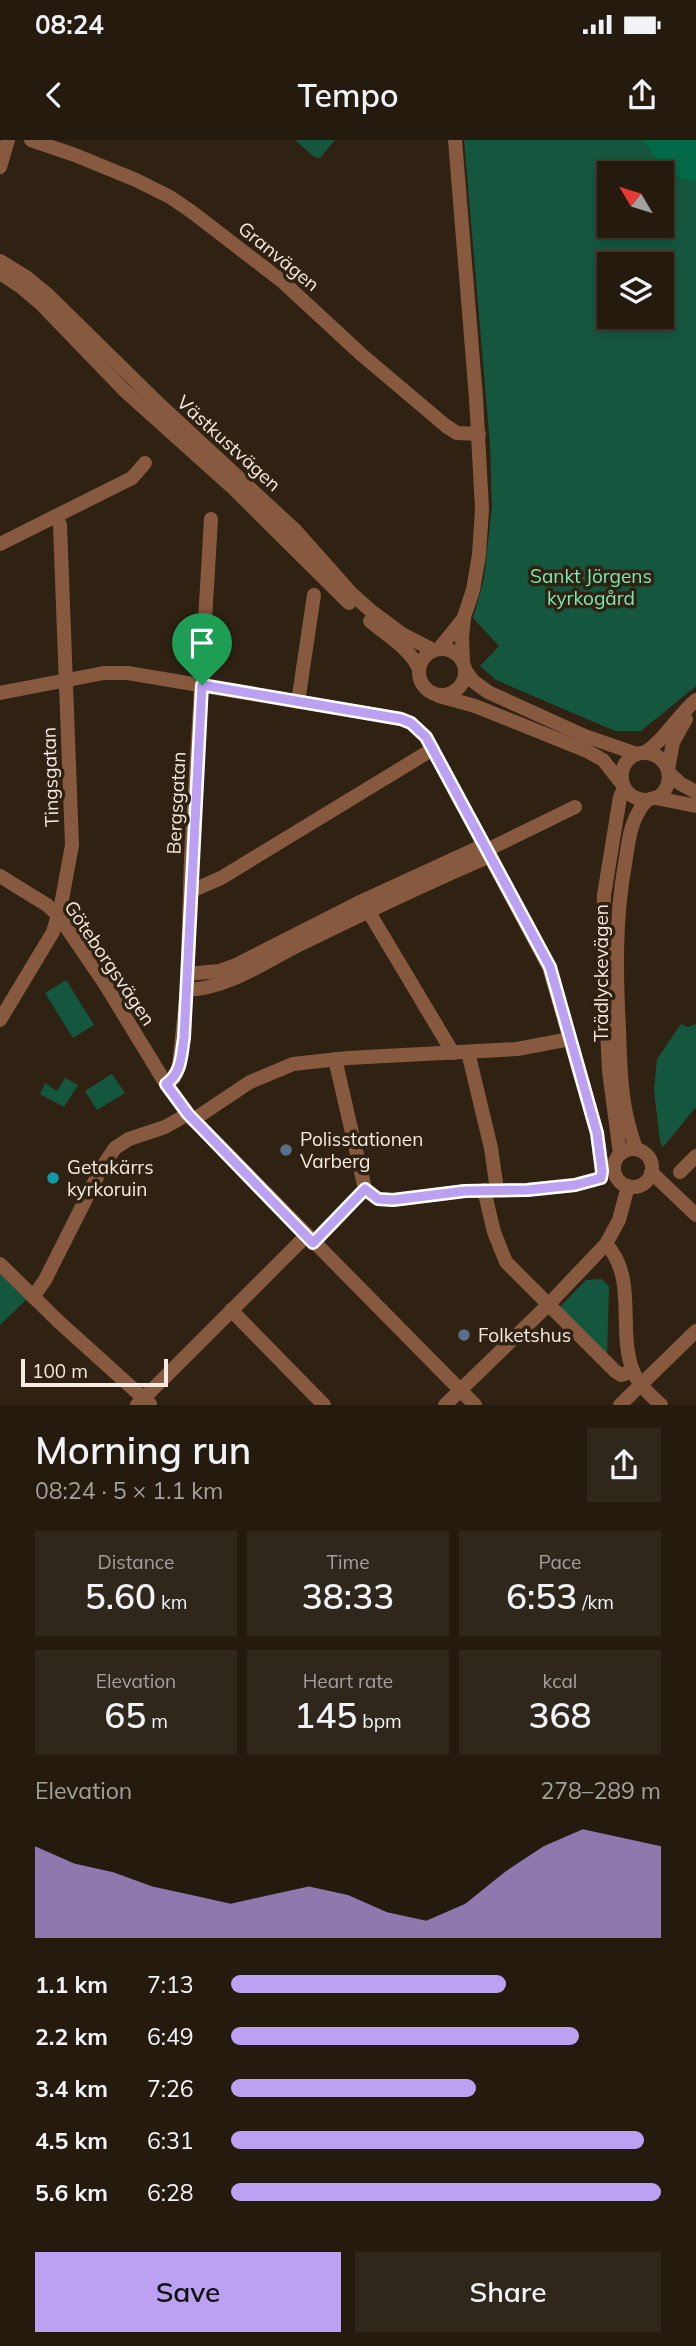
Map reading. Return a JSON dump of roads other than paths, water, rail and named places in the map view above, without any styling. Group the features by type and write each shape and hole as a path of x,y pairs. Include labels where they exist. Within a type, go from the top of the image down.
{"street":[{"path":"0,167 8,140"},
{"name":"Granvägen","path":"31,140 136,180 170,197 283,282 362,355 446,426 457,433 479,434"},
{"path":"439,696 453,694 463,684 464,617 473,590 479,555 482,509 479,434 455,140"},
{"name":"Västkustvägen","path":"0,261 47,294 150,396 295,530 351,593 370,610 402,634 436,650"},
{"name":"Västkustvägen","path":"0,273 41,304 124,390 232,487 367,619 408,652 419,669"},
{"path":"0,544 132,478 145,463"},
{"name":"Tingsgatan","path":"0,1020 52,932 72,845 60,525 56,516"},
{"name":"Bergsgatan","path":"166,1084 174,1078 179,1067 187,990 211,519"},
{"path":"298,702 314,595"},
{"path":"464,617 436,650 426,655 419,669 421,684 432,694 475,706 596,755 609,766 634,798 696,806"},
{"path":"436,650 455,652 473,681 488,692 595,740 658,757 668,772 681,784 696,792"},
{"path":"0,693 117,672 401,719 411,723 429,743 550,967 597,1133 601,1178 575,1185 527,1190 490,1190 384,1200 371,1195 365,1189 335,1059"},
{"path":"623,786 625,764 657,743 678,716 696,700"},
{"path":"652,799 666,788 677,733 696,709"},
{"path":"191,891 221,878 429,743"},
{"name":"Trädlyckevägen","path":"623,786 606,874 603,942 609,1071 620,1154 614,1166 615,1175 620,1182 628,1186"},
{"name":"Trädlyckevägen","path":"652,799 635,820 628,845 616,941 619,1041 625,1109 636,1149 648,1157 651,1172 696,1215"},
{"path":"188,974 219,971 236,965 575,807"},
{"name":"Göteborgsvägen","path":"0,876 47,905 58,915 105,984 166,1084 191,1117 475,1405"},
{"path":"187,990 214,985 244,974 365,906"},
{"path":"365,906 453,1053"},
{"path":"33,1297 46,1280 101,1168 115,1148 129,1139 191,1117 267,1073 293,1064 335,1059 517,1049 570,1039"},
{"path":"468,1052 491,1148 490,1190 486,1207 506,1262 615,1371 637,1378"},
{"path":"620,1154 636,1149"},
{"path":"680,1172 696,1156"},
{"path":"444,1405 548,1305 606,1244 619,1220 628,1186 643,1184 651,1172"},
{"path":"0,1264 144,1402 231,1310 365,1189"},
{"path":"606,1244 614,1253 622,1276 628,1350 637,1378 661,1405"},
{"path":"231,1310 324,1405"},
{"path":"620,1405 637,1378 696,1331"}],"place":[{"name":"Polisstationen Varberg","path":"286,1150"},
{"name":"Getakärrs kyrkoruin","path":"53,1178"},
{"name":"Folketshus","path":"464,1335"}],"park label":[{"name":"Sankt Jörgens kyrkogård","path":"591,587"}]}
